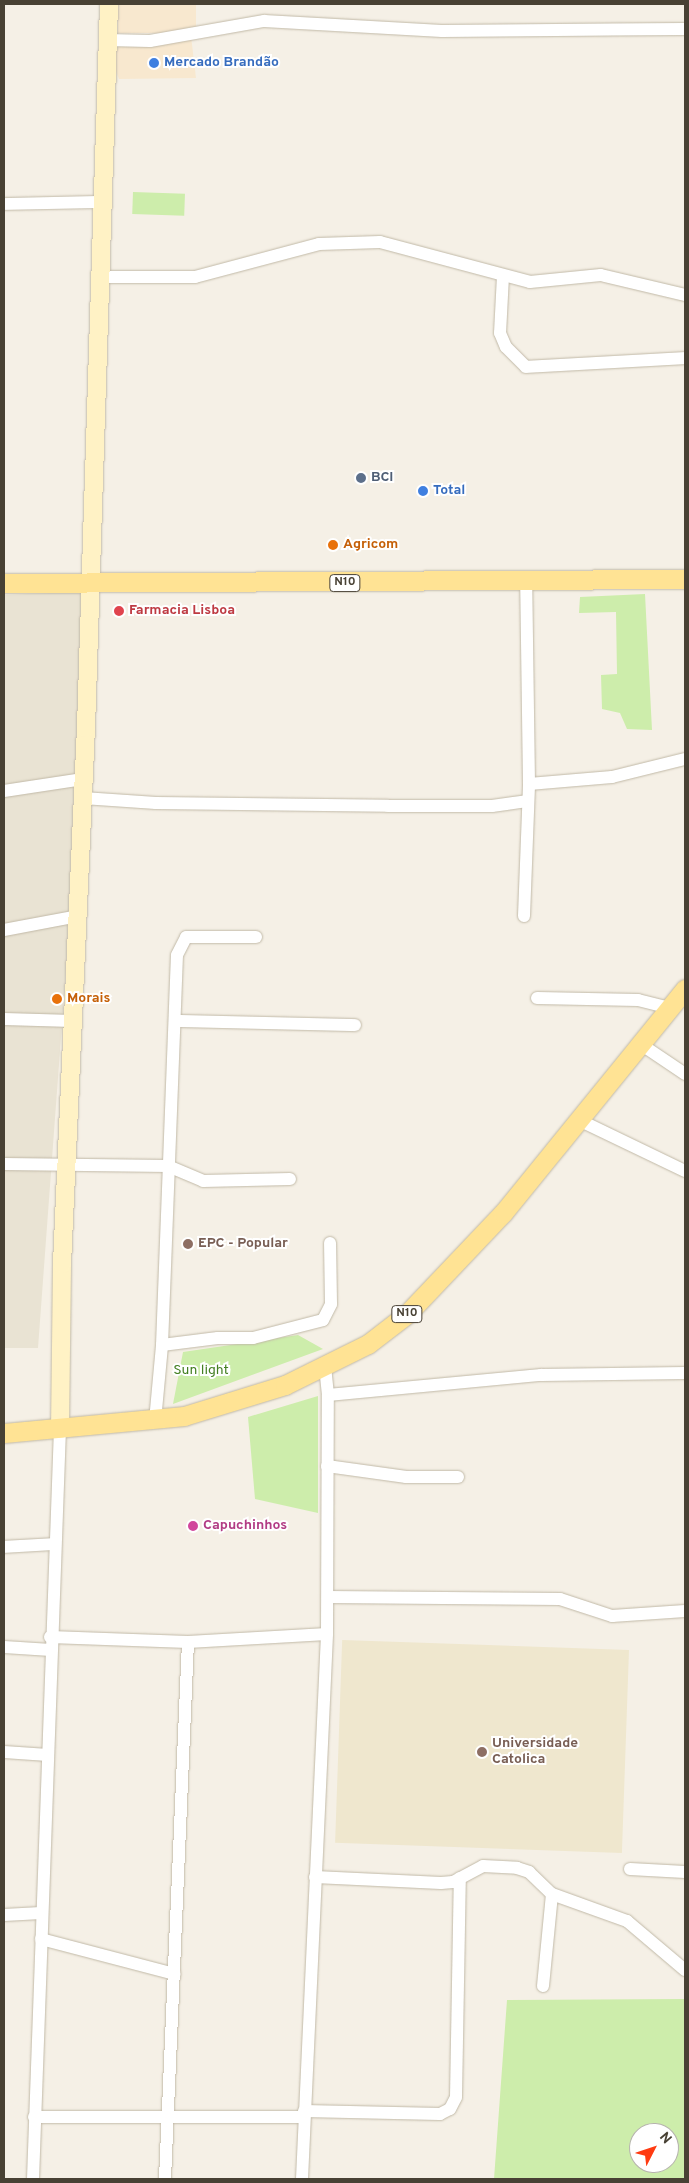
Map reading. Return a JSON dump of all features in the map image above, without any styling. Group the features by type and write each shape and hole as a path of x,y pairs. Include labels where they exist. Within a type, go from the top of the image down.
{"main road":[{"name":"N10","path":"4,583 526,582 685,579"},
{"name":"N10","path":"4,1433 155,1421 236,1402 325,1367 368,1344 407,1314 464,1257 581,1121 685,989"}],"street":[{"path":"33,2179 41,1913 60,1429 62,1264 69,1166 73,1021 83,798 98,277 109,4"},
{"path":"107,40 150,41 264,21 442,31 685,29"},
{"path":"4,204 102,202"},
{"path":"98,277 195,277 319,244 348,241 391,242 503,276 530,282 601,275 685,295"},
{"path":"503,276 500,333 506,347 526,367 685,358"},
{"path":"524,916 529,784 526,582"},
{"path":"529,784 612,777 685,759"},
{"path":"4,791 83,779"},
{"path":"83,798 156,804 388,806 492,806 527,801"},
{"path":"4,930 78,916"},
{"path":"155,1421 162,1345 168,1166 176,1021 177,955 182,939 256,937"},
{"path":"537,998 638,1000 671,1008"},
{"path":"4,1019 73,1021"},
{"path":"176,1021 355,1025"},
{"path":"642,1045 685,1074"},
{"path":"581,1121 685,1171"},
{"path":"4,1164 168,1166 203,1181 290,1179"},
{"path":"162,1345 276,1335 323,1320 331,1304 330,1243"},
{"path":"302,2179 327,1634 328,1396 325,1367"},
{"path":"328,1396 541,1375 685,1373"},
{"path":"327,1466 406,1477 458,1477"},
{"path":"4,1547 55,1544"},
{"path":"328,1597 560,1598 612,1616 685,1611"},
{"path":"4,1647 51,1644 188,1642 327,1634"},
{"path":"166,2179 167,2117 188,1642"},
{"path":"4,1752 48,1755"},
{"path":"315,1877 441,1883 460,1878 483,1866 517,1868 529,1872 552,1894 627,1921 685,1970"},
{"path":"630,1869 685,1872"},
{"path":"34,2117 440,2114 450,2109 456,2097 460,1878"},
{"path":"543,1986 552,1894"},
{"path":"4,1915 41,1913"},
{"path":"41,1939 174,1974"}],"shaded area":[{"path":"118,4 196,4 196,33 118,33"},
{"name":"Mercado Brandão","path":"191,36 196,78 119,79 107,48"},
{"path":"94,591 38,1348 4,1348 4,595"},
{"name":"Universidade Catolica","path":"342,1640 629,1650 622,1853 335,1843"}],"green space":[{"path":"133,192 185,194 184,216 132,214"},
{"path":"645,594 652,730 627,729 620,713 602,709 601,675 617,674 616,612 579,613 580,597"},
{"name":"Sun light","path":"298,1335 323,1349 173,1404 183,1352"},
{"path":"318,1396 318,1513 255,1499 248,1417"},
{"path":"685,1999 685,2179 494,2179 507,2000"}],"place":[{"name":"Mercado Brandão","path":"154,63"},
{"name":"BCI","path":"361,478"},
{"name":"Total","path":"423,491"},
{"name":"Agricom","path":"333,545"},
{"name":"Farmacia Lisboa","path":"119,611"},
{"name":"Morais","path":"57,999"},
{"name":"EPC - Popular","path":"188,1244"},
{"name":"Capuchinhos","path":"193,1526"},
{"name":"Universidade Catolica","path":"482,1752"}]}
